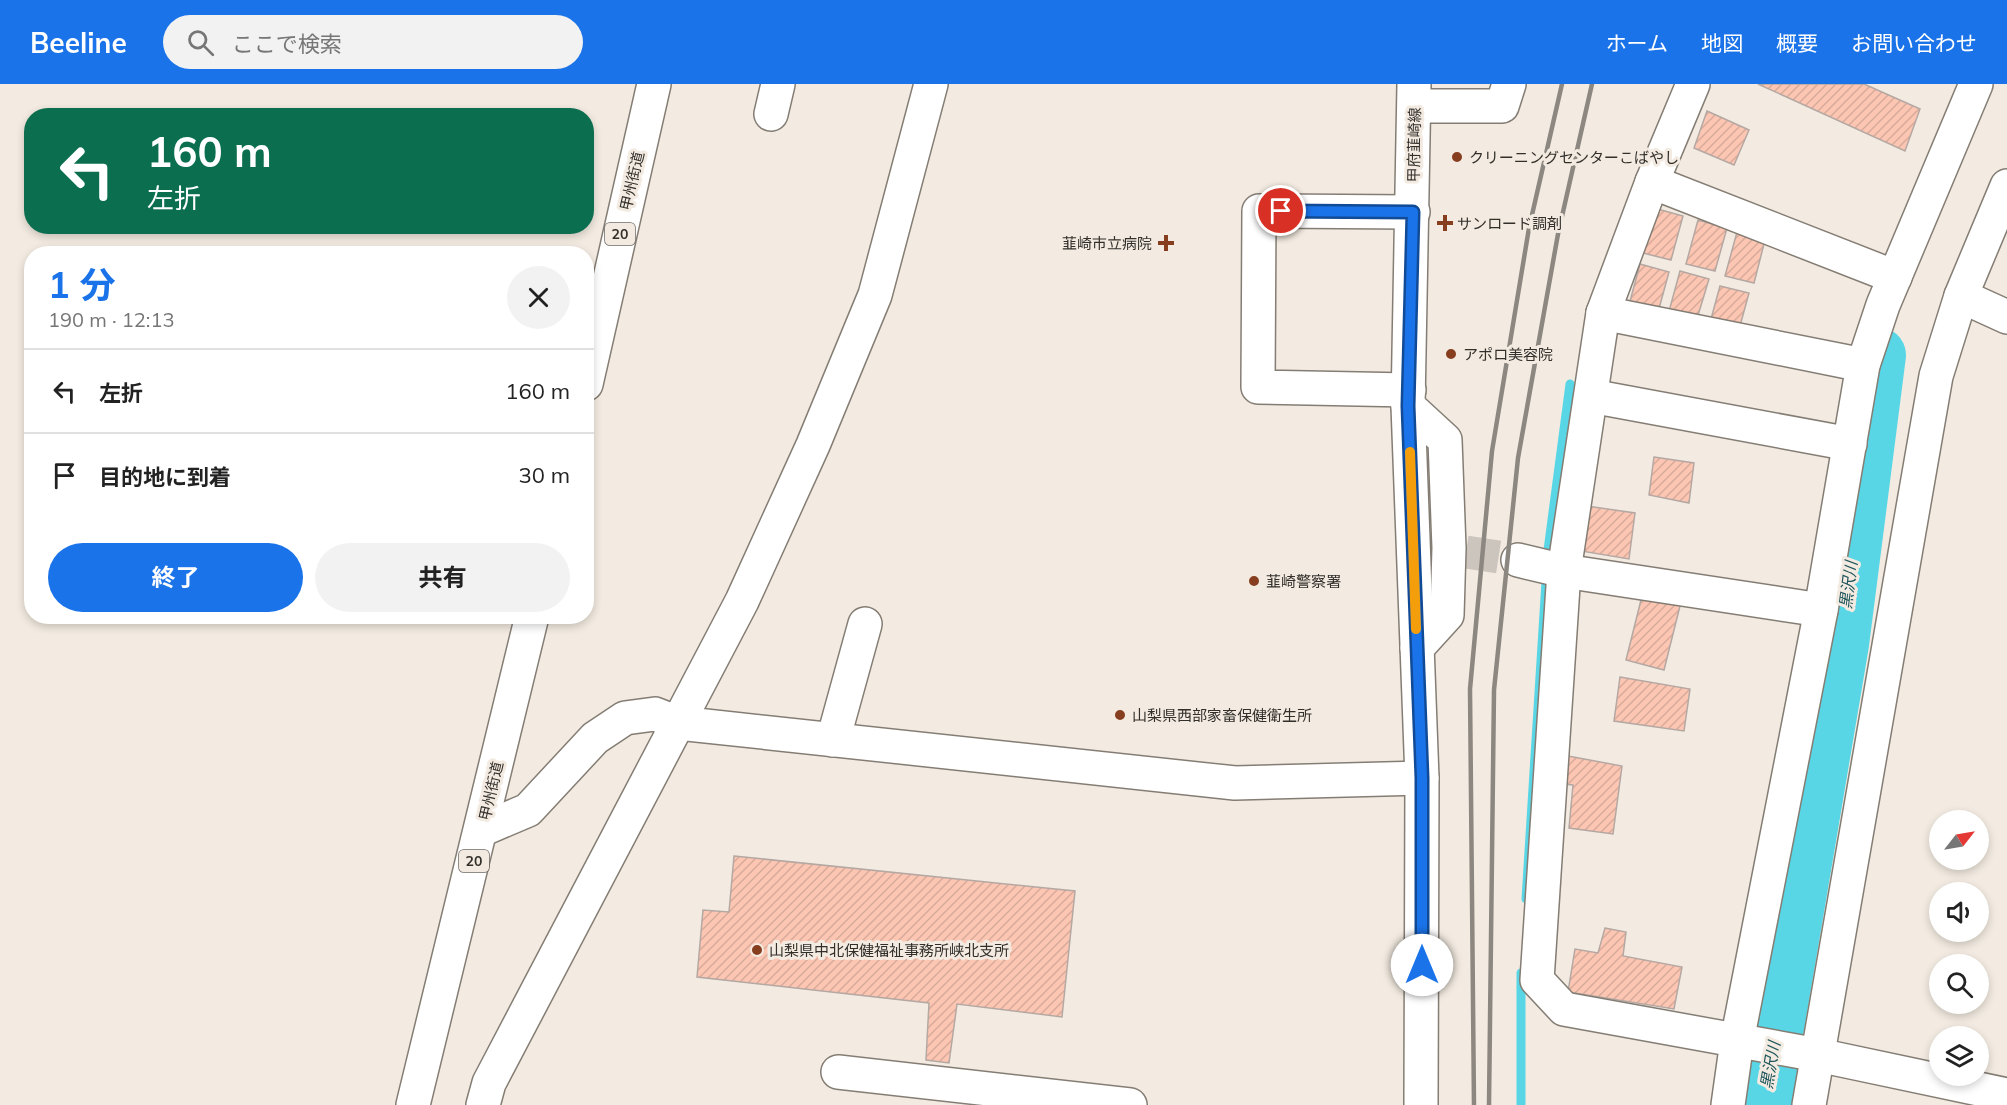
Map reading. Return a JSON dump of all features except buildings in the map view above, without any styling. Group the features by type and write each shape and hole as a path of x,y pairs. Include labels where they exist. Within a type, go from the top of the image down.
{"main road":[{"name":"甲州街道","path":"594,349 654,84"},
{"path":"800,473 782,459 867,266 891,186 916,84"},
{"path":"483,1105 489,1083 742,601 800,473 875,295 932,84"},
{"path":"1414,95 1502,106 1509,84"},
{"path":"1693,84 1652,182 1603,313 1564,571 1537,981 1564,1009 1818,1055 2007,1095"},
{"path":"1728,1105 1737,1041 1821,610 1863,364 1895,277 1976,84"},
{"name":"甲府韮崎線","path":"1414,95 1409,398 1422,778 1421,1105"},
{"path":"1652,182 1895,277"},
{"path":"1809,1105 1936,376 1961,296 2007,186"},
{"path":"1413,212 1258,211 1258,387 1409,398 1445,440 1458,550 1447,615 1417,648"},
{"path":"1961,296 2007,317"},
{"path":"1603,313 1863,364"},
{"path":"1591,396 1850,444"},
{"path":"1518,560 1564,571 1821,610"},
{"name":"甲州街道","path":"413,1105 530,624"},
{"path":"833,740 865,624"},
{"path":"481,830 528,810 595,738 625,718 655,714 678,723 1235,783 1422,778"},
{"path":"838,1072 1130,1105"}],"waterway":[{"name":"黒沢川","path":"1763,1105 1841,644 1878,355"},
{"path":"1526,899 1548,550 1570,384"},
{"path":"1521,973 1521,1105"}],"tunnel":[{"path":"1466,552 1518,560"}],"railway":[{"path":"1474,1105 1470,689 1492,451 1529,228 1562,84"},
{"path":"1489,1105 1494,690 1518,458 1558,234 1592,84"}],"slow traffic":[{"path":"1410,452 1416,629"}],"place":[{"name":"クリーニングセンターこばやし","path":"1457,157"},
{"name":"サンロード調剤","path":"1445,223"},
{"name":"韮崎市立病院","path":"1166,243"},
{"name":"アポロ美容院","path":"1451,354"},
{"name":"韮崎警察署","path":"1254,581"},
{"name":"山梨県西部家畜保健衛生所","path":"1120,715"},
{"name":"山梨県中北保健福祉事務所峡北支所","path":"757,950"}],"route":[{"path":"1281,211 1413,212 1408,406 1422,778 1422,965"}]}
